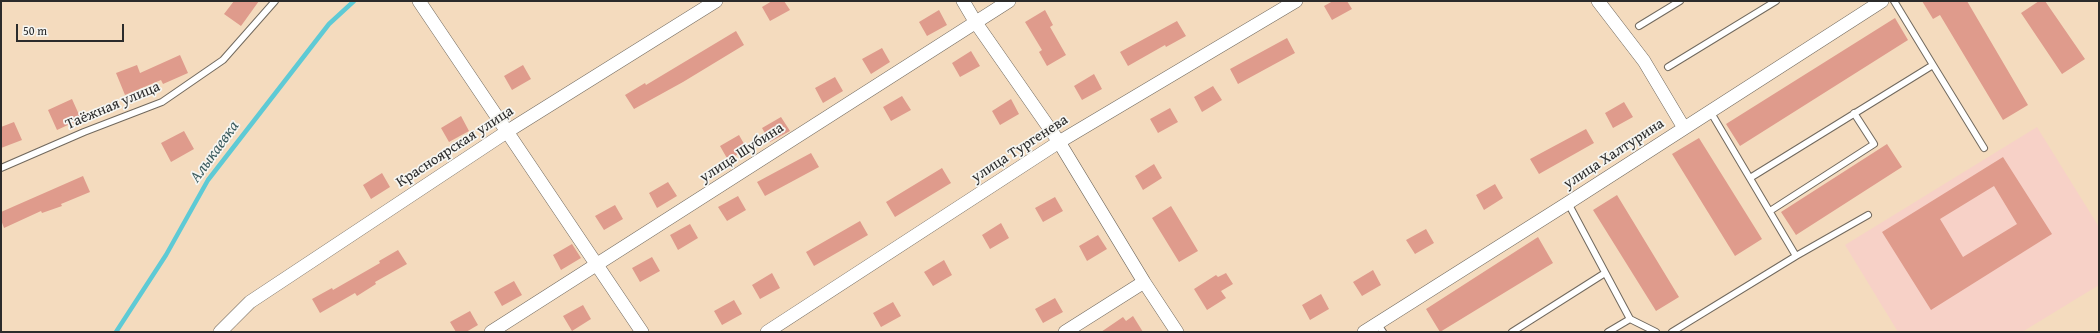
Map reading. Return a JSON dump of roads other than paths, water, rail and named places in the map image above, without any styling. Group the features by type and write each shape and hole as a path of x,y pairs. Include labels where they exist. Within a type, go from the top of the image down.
{"street":[{"path":"419,1 598,264 642,332"},
{"name":"Красноярская улица","path":"220,332 250,302 508,131 716,1"},
{"path":"963,1 976,23 1059,142 1144,282 1177,332"},
{"name":"улица Шубина","path":"491,332 1009,1"},
{"name":"улица Тургенева","path":"767,332 1059,142 1296,1"},
{"path":"1598,1 1644,61 1684,128"},
{"name":"улица Халтурина","path":"1364,332 1380,328 1568,203 1882,1"},
{"path":"1065,332 1144,282"}],"lane":[{"name":"Таёжная улица","path":"1,168 84,132 162,102 223,60 274,1"},
{"path":"1639,26 1680,1"},
{"path":"1668,67 1776,1"},
{"path":"1894,1 1984,148"},
{"path":"1750,178 1933,65"},
{"path":"1710,111 1796,256"},
{"path":"1770,211 1874,144 1854,113"},
{"path":"1568,203 1630,319 1656,332"},
{"path":"1672,332 1796,256 1868,215"},
{"path":"1512,332 1605,273"},
{"path":"1608,332 1630,319"}],"waterway":[{"name":"Алыкаевка","path":"116,332 166,255 208,180 329,24 354,1"}]}
